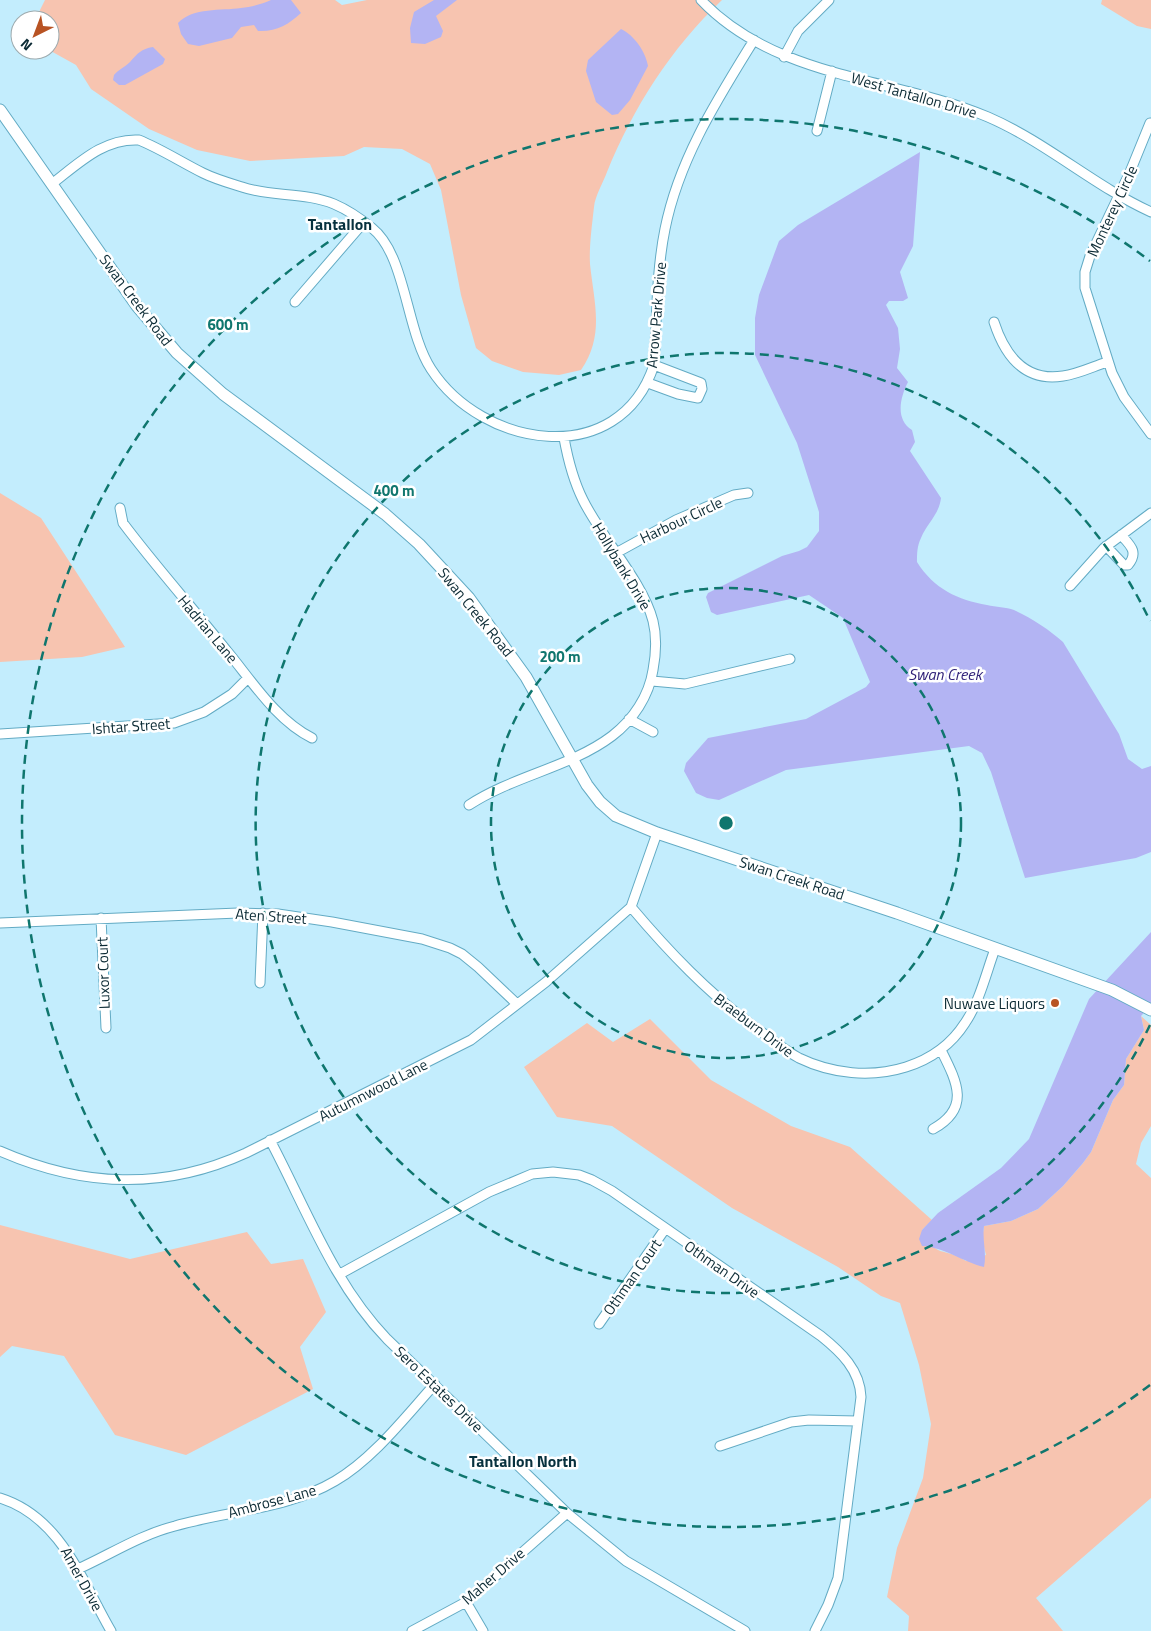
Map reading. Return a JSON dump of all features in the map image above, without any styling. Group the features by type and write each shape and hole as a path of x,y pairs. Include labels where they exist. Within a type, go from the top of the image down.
{"street":[{"name":"West Tantallon Drive","path":"701,0 724,22 784,57 939,100 990,118 1029,137 1118,194 1151,212"},
{"path":"784,57 798,31 829,0"},
{"name":"Arrow Park Drive","path":"52,182 98,149 122,140 139,140 215,178 258,191 308,198 332,204 375,230 391,253 418,348 446,389 489,421 526,432 564,438 591,432 613,421 632,404 648,383 654,366 662,248 678,182 700,131 754,40"},
{"path":"818,131 832,71"},
{"name":"Swan Creek Road","path":"0,110 52,182 125,290 177,353 223,394 384,514 444,570 486,619 510,653 591,791 607,809 616,816 657,833 897,913 1129,997 1151,1010"},
{"name":"Monterey Circle","path":"1150,123 1095,244 1085,272 1086,296 1107,362 1124,397 1151,434"},
{"path":"295,302 364,222"},
{"path":"994,322 1002,344 1011,356 1025,370 1039,377 1063,376 1107,362"},
{"path":"648,383 678,394 698,398 702,389 701,383 694,379 654,366"},
{"name":"Hollybank Drive","path":"469,805 488,792 571,758 608,739 629,719 645,697 652,681 656,649 652,618 639,591 578,489 564,438"},
{"name":"Harbour Circle","path":"616,553 676,520 734,495 748,493"},
{"name":"Hadrian Lane","path":"120,508 123,523 248,678 284,718 312,738"},
{"path":"1070,586 1106,546 1151,514"},
{"path":"1106,546 1124,565 1128,565 1134,556 1134,552 1121,535"},
{"path":"652,681 686,684 790,659"},
{"name":"Ishtar Street","path":"0,734 174,723 204,712 232,694 248,678"},
{"path":"629,719 653,732"},
{"name":"Autumnwood Lane","path":"0,1151 58,1173 96,1179 149,1180 207,1169 270,1140 471,1040 546,982 631,907 657,833"},
{"name":"Braeburn Drive","path":"631,907 659,940 704,986 739,1016 798,1058 833,1070 866,1074 900,1068 924,1060 941,1050 965,1023 978,997 995,949"},
{"path":"260,983 263,912"},
{"name":"Aten Street","path":"0,923 263,912 332,922 438,943 462,954 518,1004"},
{"name":"Luxor Court","path":"101,918 106,1028"},
{"path":"933,1129 950,1118 957,1104 956,1081 941,1050"},
{"name":"Sero Estates Drive","path":"270,1140 325,1251 376,1328 567,1513 626,1561 745,1631"},
{"name":"Othman Drive","path":"340,1274 489,1192 539,1173 562,1173 592,1180 612,1191 665,1230 821,1336 842,1353 851,1366 860,1388 852,1475 838,1578 828,1605 815,1631"},
{"name":"Othman Court","path":"599,1324 665,1230"},
{"name":"Ambrose Lane","path":"78,1570 150,1534 177,1525 300,1497 335,1482 373,1452 435,1384"},
{"path":"720,1446 790,1422 809,1420 856,1421"},
{"name":"Amer Drive","path":"0,1498 39,1520 62,1543 111,1631"},
{"name":"Maher Drive","path":"412,1631 466,1602 567,1513"},
{"path":"466,1602 483,1631"}],"shaded area":[{"path":"45,0 335,0 342,5 367,0 722,0 686,38 655,80 617,148 597,194 594,207 590,257 596,318 593,344 581,370 559,375 523,372 492,361 476,348 461,295 441,190 430,164 402,149 364,147 344,156 250,161 197,150 149,129 91,89 76,65 60,56 60,10 40,10"},
{"path":"1102,0 1151,0 1151,29 1137,26 1101,4"},
{"path":"0,493 41,518 125,647 82,657 0,662"},
{"path":"1141,1016 1151,1025 1151,1126 1141,1143 1136,1164 1151,1178 1151,1498 1036,1598 1063,1631 908,1631 909,1616 887,1597 897,1548 923,1478 931,1424 919,1365 900,1303 881,1296 838,1267 732,1208 612,1126 557,1117 524,1067 587,1023 613,1042 650,1019 711,1080 791,1126 850,1147 932,1220 922,1230 936,1249 966,1261 986,1255 982,1239 984,1226 1011,1221 1038,1209 1063,1186 1091,1152 1113,1100 1124,1085 1126,1059 1144,1030"},
{"path":"0,1225 130,1259 247,1232 271,1264 303,1259 326,1312 300,1347 313,1389 186,1455 115,1435 64,1356 12,1346 0,1357"}],"water":[{"path":"271,0 291,0 301,13 276,29 258,31 254,25 241,27 232,38 199,46 188,44 181,34 178,23 191,14 249,7"},
{"path":"434,0 457,0 436,16 443,31 441,37 425,44 411,43 410,28 414,12"},
{"path":"621,29 639,44 648,66 630,100 618,114 612,115 596,102 586,71 588,60"},
{"path":"153,47 165,59 163,64 125,85 119,85 113,80 114,75 138,54 145,49"},
{"name":"Swan Creek","path":"920,152 913,246 900,272 908,298 903,301 889,301 886,305 898,328 900,349 897,368 908,382 901,401 901,414 903,420 912,430 915,442 910,451 941,498 938,509 920,541 917,562 931,579 948,592 976,603 1014,610 1040,624 1063,642 1119,734 1128,759 1142,769 1151,766 1151,852 1136,858 1025,878 991,772 982,753 969,746 786,770 719,800 707,798 696,793 684,771 686,763 708,738 806,719 866,687 870,682 843,618 809,595 717,615 711,612 706,597 708,593 782,556 807,547 819,531 819,512 797,443 755,355 755,318 759,295 779,241 798,225"},
{"path":"1151,932 1151,1005 1141,1016 1144,1030 1126,1059 1124,1085 1113,1100 1091,1152 1083,1163 1063,1186 1038,1209 1011,1221 984,1226 984,1267 938,1249 922,1246 919,1239 922,1230 938,1213 1001,1168 1029,1139 1089,999"}],"place":[{"name":"Nuwave Liquors","path":"1055,1003"}],"district":[{"name":"Tantallon","path":"340,224"},
{"name":"Tantallon North","path":"523,1461"}]}
